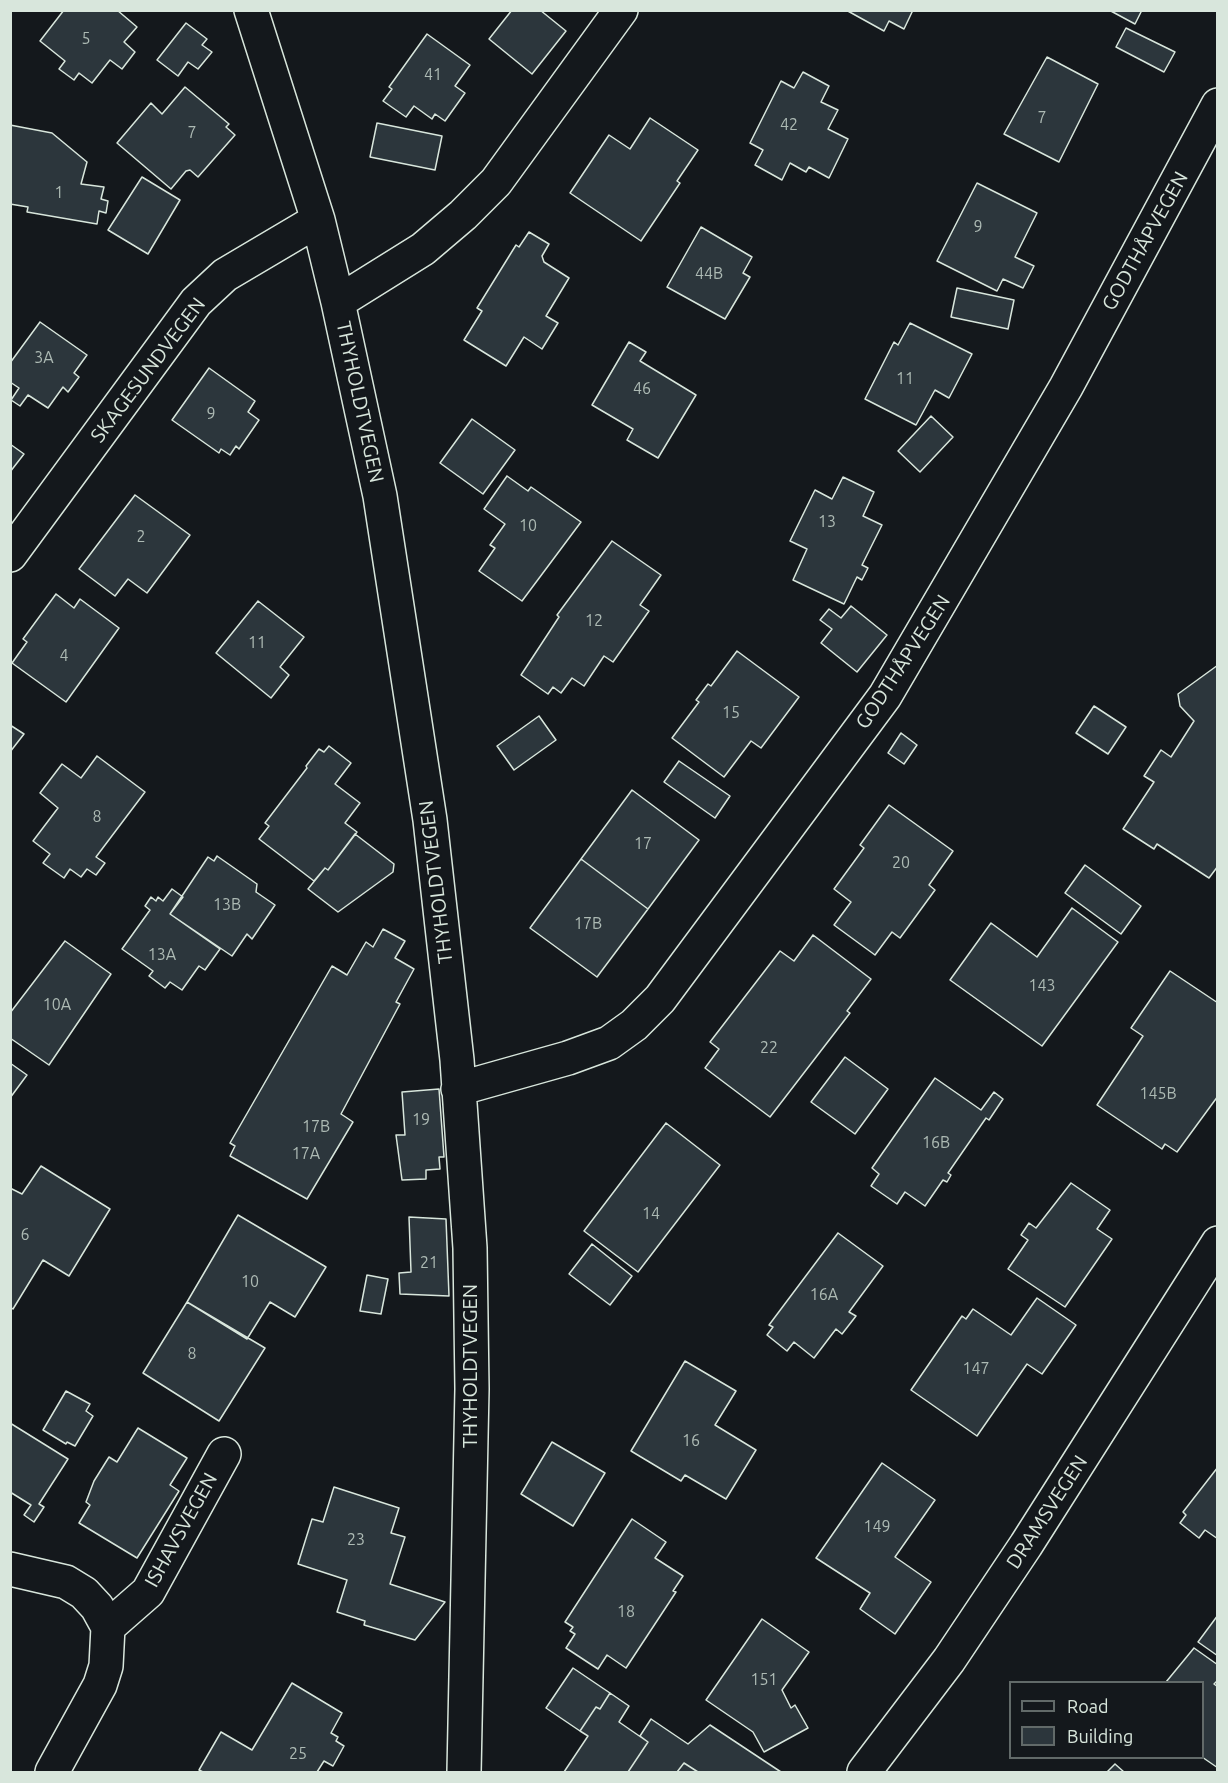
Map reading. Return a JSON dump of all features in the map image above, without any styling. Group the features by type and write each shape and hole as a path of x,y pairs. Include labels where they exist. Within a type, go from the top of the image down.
{"street":[{"name":"THYHOLDTVEGEN","path":"251,10 318,220 338,302 380,496 397,590 430,820 458,1089 470,1248 472,1389 464,1773"},
{"path":"338,302 423,249 463,215 496,182 621,10"},
{"name":"GODTHÅPVEGEN","path":"458,1089 568,1058 609,1042 634,1025 660,999 885,696 1066,387 1218,105"},
{"name":"SKAGESUNDVEGEN","path":"10,555 196,302 225,275 318,220"},
{"name":"DRAMSVEGEN","path":"864,1773 949,1660 1020,1554 1218,1243"},
{"name":"ISHAVSVEGEN","path":"108,1627 148,1592 224,1454"},
{"path":"10,1569 66,1582 97,1607 108,1627 106,1666 100,1685 52,1773"}],"building":[{"path":"64,10 117,10 137,27 124,42 135,52 122,69 110,60 92,83 79,73 74,80 59,69 65,61 40,41"},
{"path":"512,10 540,10 566,31 532,74 489,39"},
{"path":"846,10 913,10 904,29 889,21 884,31"},
{"path":"1109,10 1142,10 1135,24"},
{"path":"186,23 207,39 202,45 212,52 198,69 188,62 178,76 157,60"},
{"path":"1126,28 1175,52 1164,72 1116,47"},
{"path":"427,34 470,65 455,86 465,93 445,121 435,114 432,119 414,106 406,117 383,101 392,89 389,87"},
{"path":"1047,57 1098,84 1059,162 1004,134"},
{"path":"803,72 829,86 821,102 838,110 828,129 848,139 829,178 809,167 806,172 790,163 782,180 755,165 763,150 750,143 781,81 794,88"},
{"path":"185,87 229,124 226,127 235,135 198,177 190,170 186,171 171,189 117,143 151,103 162,114"},
{"path":"650,118 698,150 677,181 680,183 641,241 570,193 609,135 630,149"},
{"path":"377,123 442,136 435,170 370,157"},
{"path":"10,125 52,133 87,162 81,184 104,187 101,199 108,201 106,213 99,211 97,224 27,212 28,207 10,204"},
{"path":"142,177 180,200 148,254 108,230"},
{"path":"977,183 1037,213 1015,257 1034,266 1023,288 1003,279 997,291 937,261"},
{"path":"701,227 752,257 743,273 750,277 725,319 667,287"},
{"path":"529,232 549,244 542,256 544,262 569,278 546,316 558,323 542,349 524,337 506,366 464,340 482,311 477,308 516,245 519,247"},
{"path":"957,288 1014,300 1008,329 951,317"},
{"path":"40,322 87,355 74,373 79,377 68,392 63,387 48,408 28,395 20,406 11,400 19,388 10,382 10,363"},
{"path":"910,323 972,354 949,398 935,390 916,425 865,399 894,342 898,345"},
{"path":"629,342 646,352 640,361 696,395 658,458 627,440 633,429 592,405"},
{"path":"209,368 255,401 248,412 259,420 239,449 236,446 230,455 221,449 219,453 172,420"},
{"path":"931,416 953,437 920,472 898,451"},
{"path":"472,419 515,450 483,494 440,463"},
{"path":"10,444 24,454 10,472"},
{"path":"507,476 528,491 531,487 581,522 522,601 479,571 495,548 490,545 505,524 484,509"},
{"path":"843,477 874,492 863,516 882,525 862,565 868,568 862,580 857,577 844,604 793,580 807,549 790,541 815,490 832,499"},
{"path":"135,495 190,535 147,593 128,579 115,596 79,569"},
{"path":"612,541 661,575 640,605 649,611 613,662 604,656 584,686 572,678 561,693 553,687 548,694 521,675 559,617 557,615"},
{"path":"56,594 74,608 80,599 119,628 66,702 12,663 27,642 23,639"},
{"path":"258,601 304,637 280,667 289,675 271,698 216,653"},
{"path":"851,606 887,635 857,672 821,643 832,629 820,620 829,609 841,618"},
{"path":"737,651 799,697 761,748 751,741 724,777 672,738 699,702 696,700 708,684 711,686"},
{"path":"1218,665 1218,866 1209,878 1157,844 1154,849 1123,829 1154,782 1144,776 1161,750 1171,757 1194,721 1180,706 1178,694"},
{"path":"1094,706 1126,727 1108,754 1076,733"},
{"path":"539,716 556,740 514,770 497,746"},
{"path":"10,725 24,734 10,752"},
{"path":"901,733 917,745 904,764 888,753"},
{"path":"329,746 351,763 335,784 360,803 345,823 357,832 328,870 325,868 314,881 259,839 269,826 265,823 307,768 306,766 319,749 324,752"},
{"path":"97,756 145,792 96,857 105,863 96,875 87,869 81,877 70,869 64,878 43,863 50,854 33,841 58,808 40,793 62,764 81,778"},
{"path":"679,761 730,796 715,818 664,782"},
{"path":"632,790 699,840 648,909 581,859"},
{"path":"889,805 953,851 929,885 935,890 900,938 892,932 875,955 834,925 851,902 834,889 864,848 860,845"},
{"path":"355,834 394,864 393,872 338,912 308,889 325,868 328,870"},
{"path":"217,856 257,884 256,892 275,905 252,939 247,934 232,956 170,914 208,857 214,861"},
{"path":"581,859 648,909 597,977 530,928"},
{"path":"1085,865 1141,906 1121,934 1065,893"},
{"path":"172,889 183,897 170,914 220,949 205,970 199,966 182,990 170,982 165,988 149,976 153,971 122,949 150,910 145,906 151,897 156,901 158,897 163,901"},
{"path":"1072,908 1118,942 1042,1046 950,980 991,923 1037,957"},
{"path":"383,929 405,941 395,958 414,969 396,1002 400,1004 341,1114 353,1122 307,1199 230,1156 235,1146 230,1143 332,966 347,975 366,942 373,947"},
{"path":"813,935 871,979 847,1011 850,1013 770,1117 705,1068 719,1049 710,1042 780,951 794,961"},
{"path":"65,941 111,974 49,1065 10,1038 10,1013"},
{"path":"1170,971 1218,1003 1218,1096 1177,1152 1165,1144 1162,1149 1097,1105 1143,1036 1131,1028"},
{"path":"845,1057 888,1089 855,1134 811,1102"},
{"path":"10,1063 27,1075 10,1098"},
{"path":"935,1078 981,1110 994,1092 1003,1099 989,1120 986,1118 948,1173 951,1175 947,1182 943,1180 925,1206 905,1192 897,1204 871,1186 879,1174 872,1168"},
{"path":"439,1089 444,1157 439,1157 440,1169 426,1170 426,1179 402,1180 396,1135 405,1135 402,1092"},
{"path":"666,1123 720,1165 638,1272 584,1231"},
{"path":"41,1166 110,1209 69,1276 43,1260 13,1309 10,1307 10,1188 22,1194"},
{"path":"1071,1183 1110,1210 1097,1229 1112,1239 1065,1307 1008,1269 1028,1240 1021,1235 1029,1223 1036,1228"},
{"path":"238,1215 326,1267 295,1317 270,1302 247,1339 187,1302"},
{"path":"409,1217 446,1219 449,1296 400,1294 399,1273 411,1272"},
{"path":"838,1233 883,1266 849,1312 856,1316 842,1334 836,1329 814,1358 794,1342 787,1351 767,1335 773,1327 769,1325"},
{"path":"592,1244 632,1276 610,1305 569,1274"},
{"path":"367,1275 388,1279 381,1314 360,1311"},
{"path":"1037,1298 1076,1325 1042,1374 1027,1364 977,1436 911,1390 962,1316 966,1319 973,1309 1011,1335"},
{"path":"187,1302 265,1348 219,1421 143,1373"},
{"path":"685,1361 736,1391 715,1425 756,1450 726,1499 685,1475 681,1481 631,1451"},
{"path":"66,1391 90,1404 86,1411 93,1416 75,1446 67,1442 66,1444 43,1430"},
{"path":"10,1423 68,1459 39,1504 44,1507 34,1522 24,1515 31,1505 10,1492"},
{"path":"138,1428 187,1458 170,1485 179,1491 137,1558 79,1523 90,1505 86,1502 94,1481 109,1457 117,1462"},
{"path":"552,1442 605,1473 573,1526 521,1494"},
{"path":"882,1463 935,1500 895,1557 931,1582 895,1634 860,1609 870,1593 816,1558"},
{"path":"1218,1467 1218,1539 1205,1530 1199,1538 1180,1523 1186,1515 1183,1512"},
{"path":"334,1487 399,1508 391,1533 405,1537 390,1584 445,1602 415,1640 364,1625 365,1621 337,1612 347,1580 298,1564 312,1519 323,1522"},
{"path":"632,1519 666,1542 655,1558 683,1576 673,1591 676,1592 626,1668 607,1655 598,1669 566,1648 575,1634 570,1631 573,1627 565,1622"},
{"path":"1218,1615 1218,1656 1198,1642"},
{"path":"762,1619 809,1652 782,1690 791,1708 795,1705 808,1728 764,1752 753,1732 706,1700"},
{"path":"1194,1648 1218,1665 1218,1680 1214,1684 1218,1687 1218,1768 1204,1758 1204,1681 1167,1681"},
{"path":"573,1668 610,1693 600,1709 596,1707 580,1731 546,1708"},
{"path":"292,1683 342,1713 331,1733 338,1737 336,1741 344,1746 333,1766 324,1761 317,1772 203,1772 199,1770 221,1732 252,1750"},
{"path":"610,1693 629,1706 619,1722 648,1742 628,1772 564,1772 588,1736 580,1731 596,1707 600,1709"},
{"path":"651,1719 688,1744 710,1725 781,1772 698,1772 684,1763 677,1772 628,1772 648,1742 640,1736"},
{"path":"684,1763 698,1772 677,1772"},
{"path":"1115,1764 1124,1772 1107,1772"}]}
